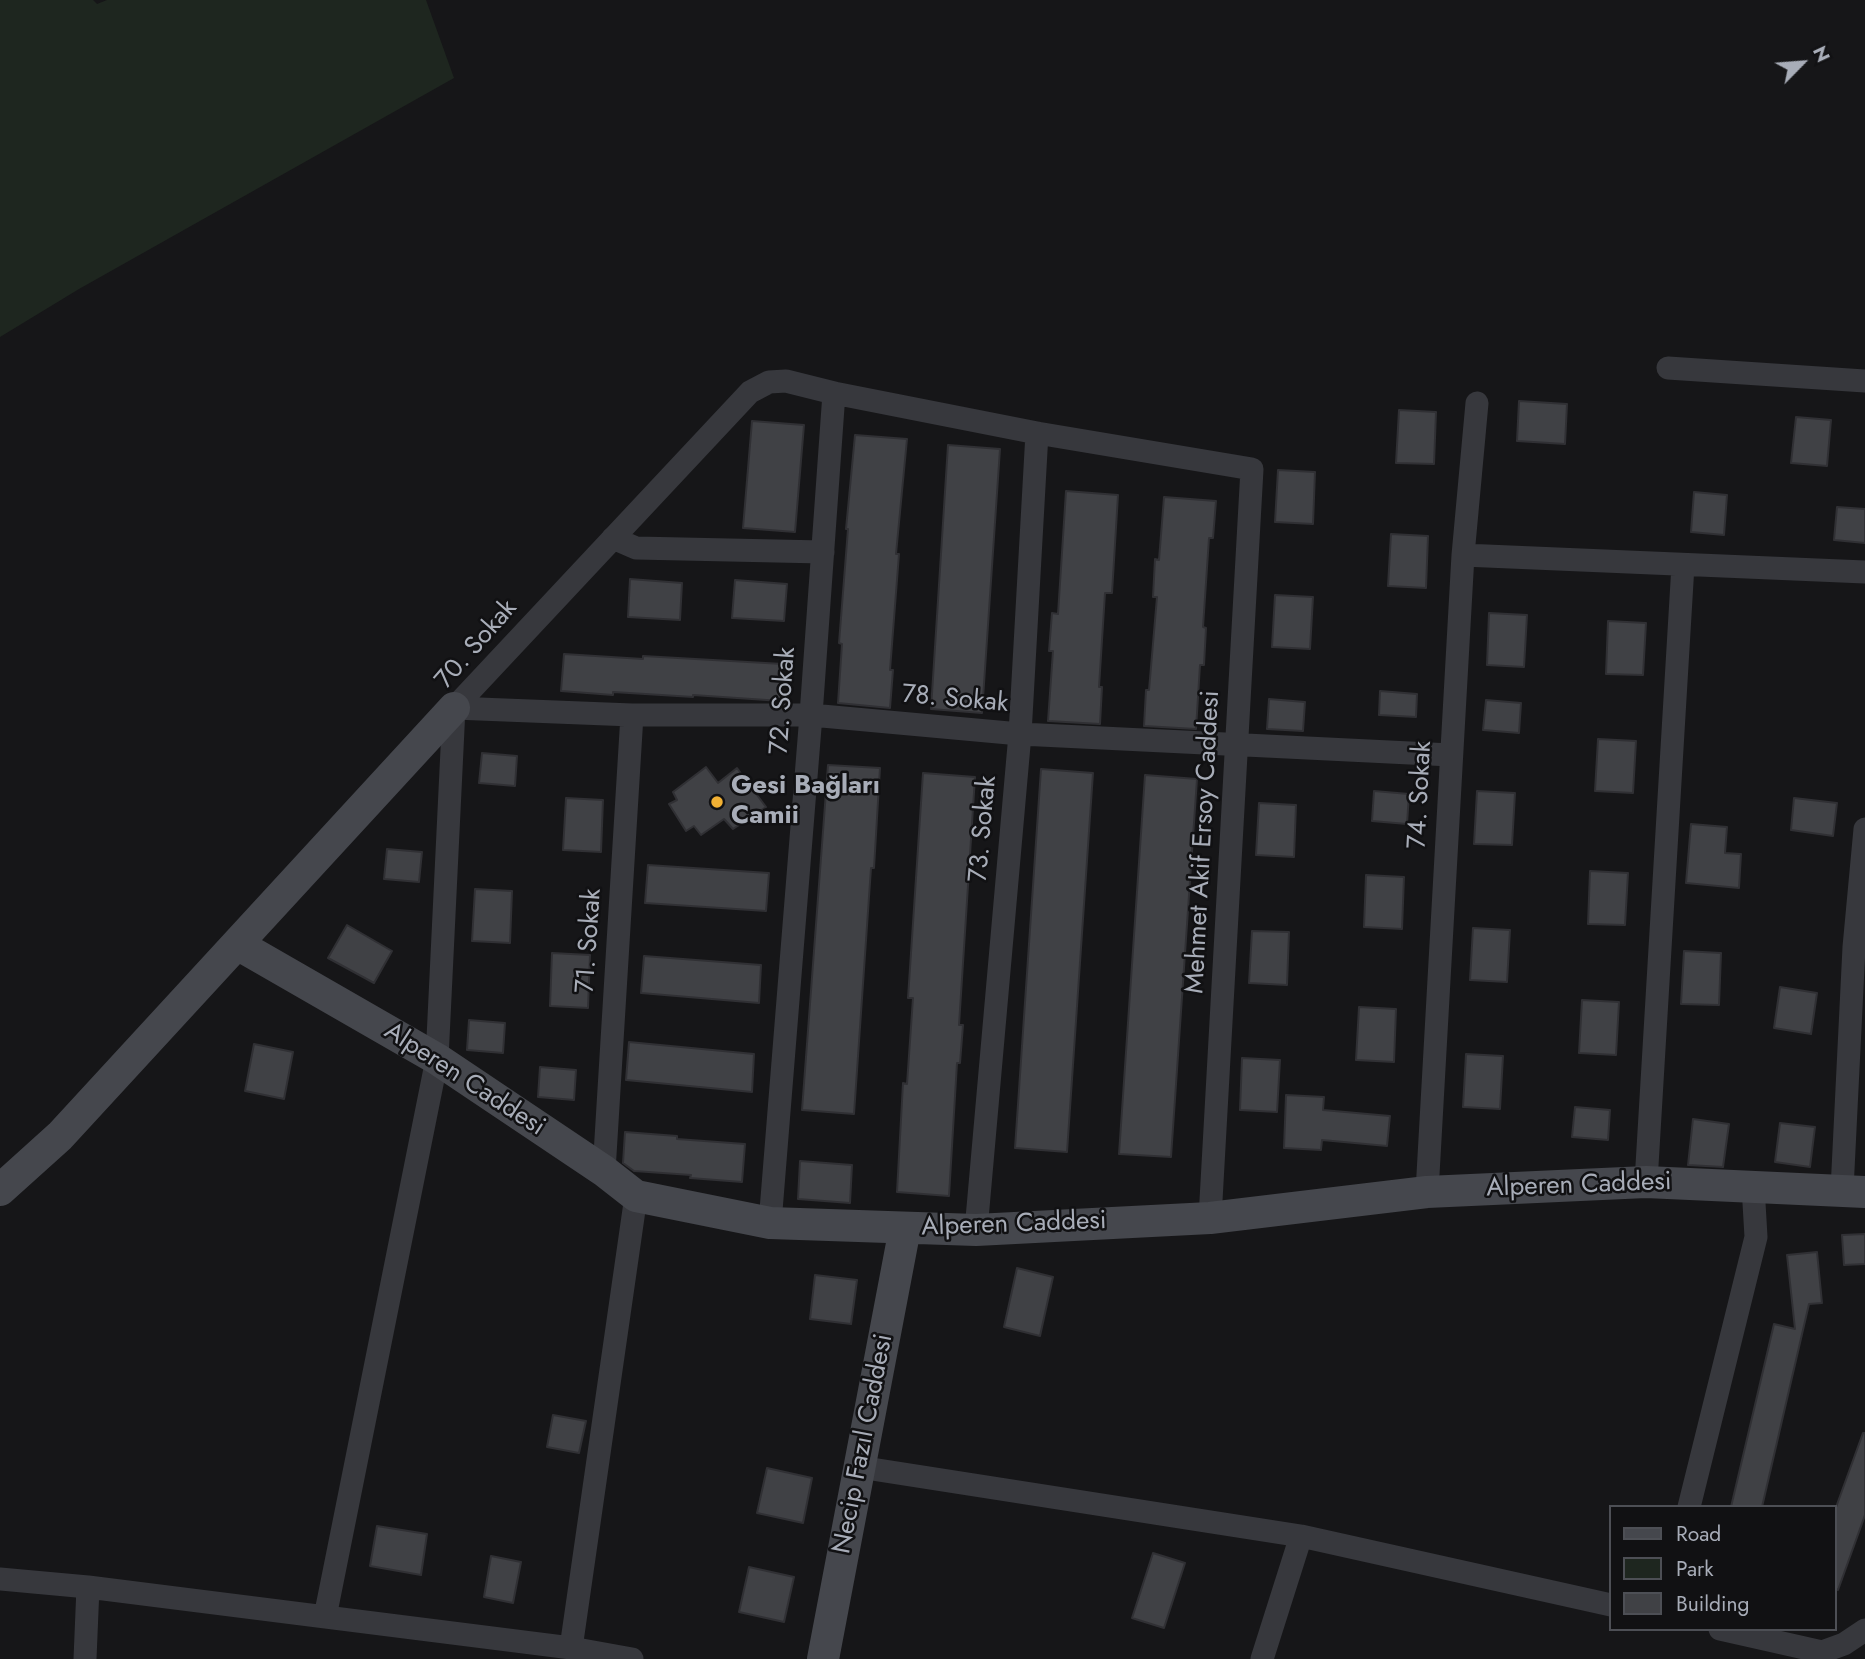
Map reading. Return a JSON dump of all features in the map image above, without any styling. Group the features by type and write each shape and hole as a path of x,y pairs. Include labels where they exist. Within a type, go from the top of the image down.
{"street":[{"path":"1668,368 1865,381"},
{"name":"70. Sokak","path":"325,1617 437,1059 454,708 750,392 778,380 834,393"},
{"path":"834,393 1037,433"},
{"name":"72. Sokak","path":"770,1223 834,393"},
{"name":"74. Sokak","path":"1427,1192 1463,555 1477,402"},
{"name":"Mehmet Akif Ersoy Caddesi","path":"1037,433 1252,469 1210,1218"},
{"name":"73. Sokak","path":"976,1230 1020,734 1037,433"},
{"path":"613,538 636,548 823,552"},
{"path":"1463,555 1865,572"},
{"path":"1646,1182 1683,565"},
{"path":"0,1190 60,1136 454,708"},
{"name":"78. Sokak","path":"454,708 632,715 811,715 1020,734 1451,755"},
{"name":"71. Sokak","path":"604,1171 632,715"},
{"path":"1853,1191 1865,829"},
{"name":"Alperen Caddesi","path":"237,944 437,1059 604,1171 636,1196 770,1223 976,1230 1210,1218 1427,1192 1646,1182 1853,1191"},
{"path":"1689,1505 1756,1237 1753,1186"},
{"path":"571,1648 636,1196"},
{"name":"Necip Fazıl Caddesi","path":"823,1659 905,1228"},
{"path":"859,1467 1301,1536 1610,1605"},
{"path":"1262,1659 1301,1536"},
{"path":"0,1579 88,1587 571,1648 632,1659"},
{"path":"85,1659 88,1587"},
{"path":"1729,1631 1822,1652 1844,1644 1865,1630"}],"green space":[{"path":"0,0 93,0 97,4 107,0 426,0 454,78 79,289 0,337"}],"building":[{"path":"1519,401 1567,404 1565,444 1517,441"},
{"path":"1399,410 1436,412 1434,464 1396,463"},
{"path":"1796,417 1831,420 1827,466 1791,463"},
{"path":"752,421 804,425 795,532 743,528"},
{"path":"855,435 907,439 896,554 899,554 890,670 893,670 890,708 838,703 846,529"},
{"path":"948,445 1000,449 982,713 931,709"},
{"path":"1278,470 1315,472 1313,524 1275,522"},
{"path":"1066,491 1118,495 1112,593 1105,593 1099,687 1102,687 1100,724 1048,721 1053,651 1049,651 1052,613 1058,614"},
{"path":"1694,492 1727,495 1724,535 1691,532"},
{"path":"1164,497 1216,501 1213,538 1209,538 1203,627 1206,628 1204,665 1200,665 1196,729 1144,726 1157,597 1153,597 1155,559 1159,560"},
{"path":"1837,507 1865,509 1865,543 1834,540"},
{"path":"1391,534 1428,536 1426,588 1388,586"},
{"path":"630,579 682,583 680,620 628,617"},
{"path":"735,580 787,584 784,621 732,618"},
{"path":"1275,595 1313,597 1310,649 1272,647"},
{"path":"1489,613 1527,615 1524,667 1487,665"},
{"path":"1608,621 1646,623 1643,675 1606,674"},
{"path":"564,654 783,664 781,701 561,691"},
{"path":"1380,691 1417,694 1416,717 1379,715"},
{"path":"1269,699 1305,702 1303,731 1267,729"},
{"path":"1486,700 1521,703 1519,733 1483,730"},
{"path":"1598,739 1636,741 1633,793 1595,791"},
{"path":"482,753 517,756 515,786 479,783"},
{"path":"828,765 880,768 854,1114 802,1110"},
{"name":"Gesi Bağları Camii","path":"706,767 718,783 737,768 766,807 733,829 724,819 701,835 694,826 686,831 669,804 677,800 673,792"},
{"path":"1041,769 1093,773 1067,1152 1015,1148"},
{"path":"923,773 975,777 959,1025 963,1025 960,1063 957,1063 949,1196 897,1192 903,1083 907,1084 913,998 908,998"},
{"path":"1145,775 1197,779 1171,1157 1119,1154"},
{"path":"1374,791 1409,794 1407,824 1372,821"},
{"path":"1477,791 1515,793 1512,845 1474,844"},
{"path":"566,798 603,800 601,852 563,850"},
{"path":"1794,798 1837,803 1833,836 1791,830"},
{"path":"1259,803 1296,805 1294,857 1256,855"},
{"path":"1691,824 1727,827 1725,853 1741,854 1739,888 1686,883"},
{"path":"387,849 422,852 419,882 384,879"},
{"path":"648,865 769,873 766,911 645,903"},
{"path":"1590,871 1628,873 1625,925 1588,924"},
{"path":"1366,875 1404,877 1402,929 1364,927"},
{"path":"475,889 512,891 510,943 472,941"},
{"path":"347,925 392,951 374,983 328,958"},
{"path":"1473,928 1510,930 1507,982 1470,980"},
{"path":"1252,931 1289,932 1287,985 1249,983"},
{"path":"1684,951 1721,953 1719,1005 1681,1004"},
{"path":"552,953 590,955 588,1008 550,1006"},
{"path":"644,956 761,965 759,1003 641,993"},
{"path":"1780,987 1817,993 1811,1034 1774,1028"},
{"path":"1582,1000 1619,1002 1616,1055 1579,1053"},
{"path":"1359,1007 1396,1009 1394,1062 1356,1060"},
{"path":"469,1020 505,1023 503,1053 467,1050"},
{"path":"629,1042 754,1054 752,1092 626,1080"},
{"path":"254,1044 293,1052 284,1099 245,1091"},
{"path":"1466,1054 1503,1056 1500,1109 1463,1107"},
{"path":"1242,1058 1280,1060 1277,1112 1240,1110"},
{"path":"540,1067 576,1070 574,1100 538,1097"},
{"path":"1286,1095 1324,1097 1323,1110 1390,1116 1387,1146 1322,1140 1321,1150 1284,1148"},
{"path":"1575,1107 1610,1110 1608,1140 1572,1137"},
{"path":"1693,1119 1729,1124 1723,1167 1688,1165"},
{"path":"1780,1123 1815,1127 1810,1167 1775,1162"},
{"path":"625,1132 745,1144 742,1182 634,1171 623,1163"},
{"path":"800,1161 852,1165 850,1203 798,1199"},
{"path":"1865,1234 1865,1264 1844,1265 1842,1235"},
{"path":"1817,1252 1822,1303 1809,1304 1762,1505 1731,1505 1774,1324 1795,1329 1787,1255"},
{"path":"1017,1268 1053,1277 1040,1336 1004,1327"},
{"path":"815,1275 857,1280 851,1324 810,1319"},
{"path":"553,1415 586,1421 579,1453 547,1447"},
{"path":"1865,1433 1865,1515 1838,1590 1837,1590 1837,1505"},
{"path":"767,1468 812,1478 803,1523 757,1513"},
{"path":"377,1526 427,1534 421,1575 370,1566"},
{"path":"1153,1553 1185,1563 1164,1628 1132,1618"},
{"path":"491,1556 521,1562 513,1603 484,1597"},
{"path":"749,1567 794,1577 784,1622 739,1612"}],"place":[{"name":"Gesi Bağları Camii","path":"717,802"}]}
